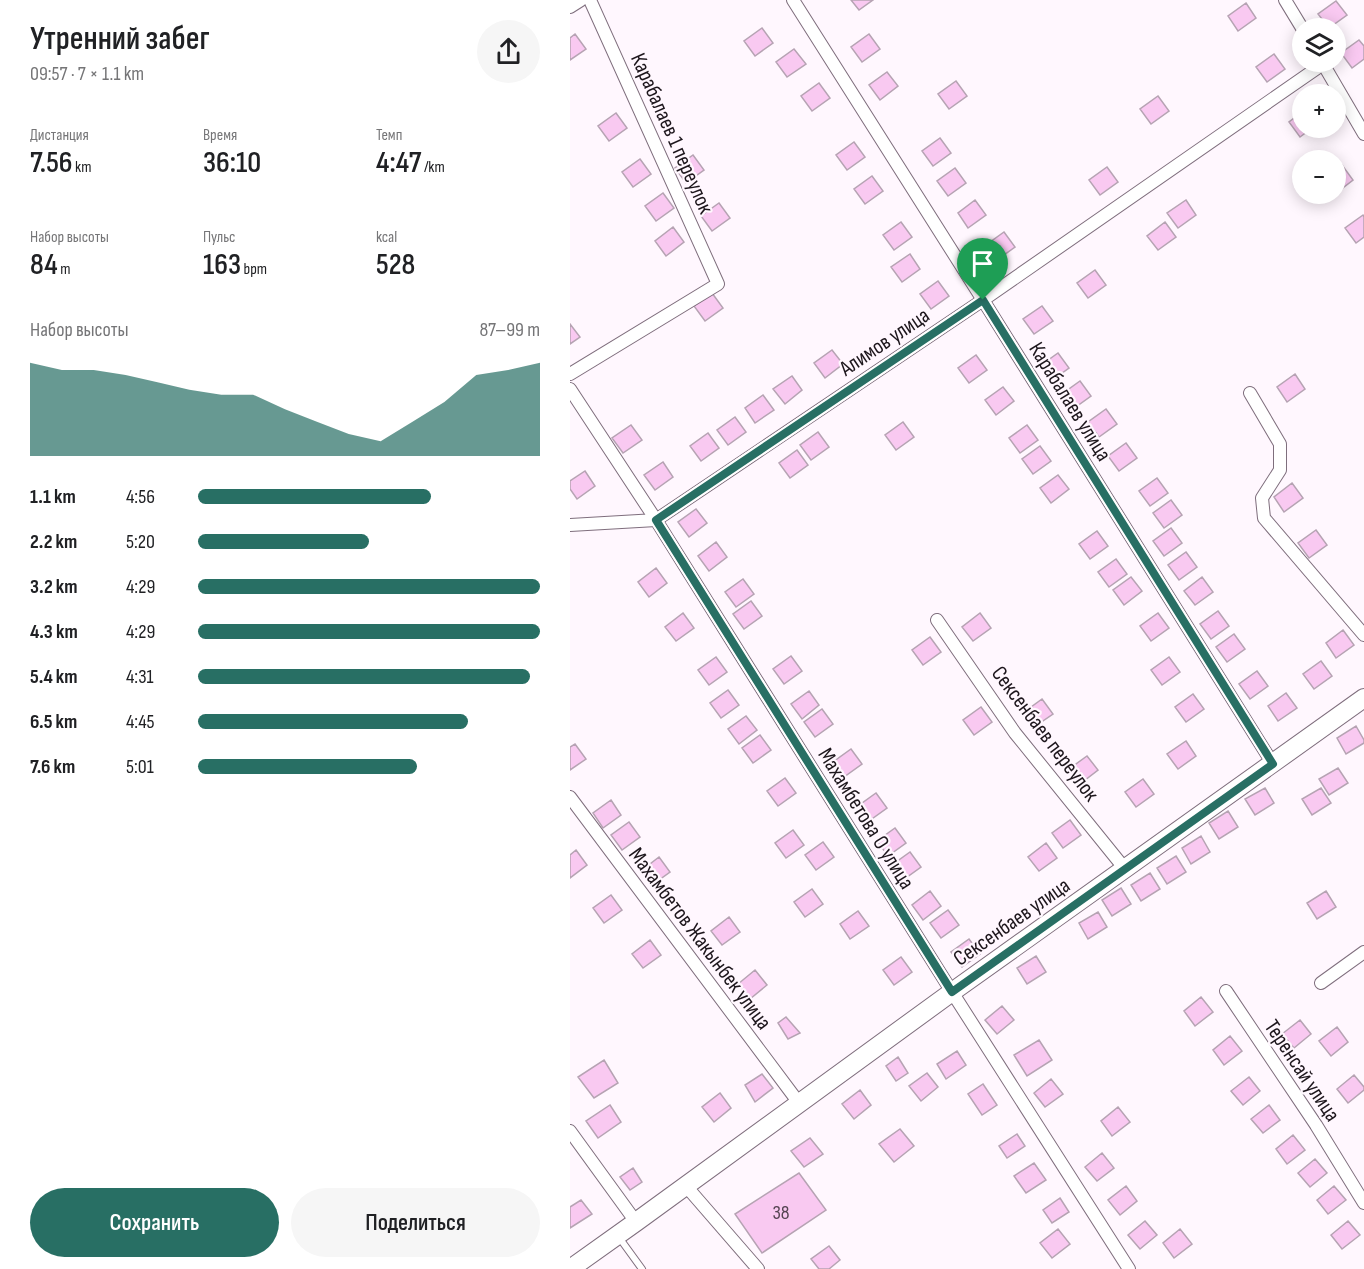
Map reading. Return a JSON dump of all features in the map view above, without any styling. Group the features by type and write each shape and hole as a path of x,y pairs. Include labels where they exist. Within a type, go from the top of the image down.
{"street":[{"path":"570,6 580,0"},
{"name":"Карабалаев 1 переулок","path":"570,374 718,284 590,0"},
{"name":"Карабалаев улица","path":"793,0 1273,764"},
{"path":"1285,0 1296,18"},
{"name":"Алимов улица","path":"656,520 983,300 1310,72"},
{"path":"1328,72 1364,134"},
{"name":"Махамбетова О улица","path":"570,389 656,520 1128,1269"},
{"path":"1250,393 1280,444 1280,470 1262,498 1264,518 1364,635"},
{"path":"570,525 656,520"},
{"name":"Сексенбаев переулок","path":"937,620 1015,733 1125,869"},
{"name":"Сексенбаев улица","path":"570,1269 952,992 1364,698"},
{"name":"Махамбетов Жакынбек улица","path":"570,797 799,1103"},
{"path":"1321,983 1364,952"},
{"name":"Теренсай улица","path":"1226,992 1316,1125 1364,1203"},
{"path":"570,1131 636,1222"},
{"path":"686,1186 758,1269"}],"lane":[{"path":"618,1235 642,1269"}],"building":[{"path":"851,0 873,0 859,10"},
{"path":"1336,1 1347,15 1343,18 1321,18 1318,14"},
{"path":"1246,3 1256,18 1238,31 1228,16"},
{"path":"762,28 773,43 755,56 744,41"},
{"path":"575,34 586,49 570,60 570,38"},
{"path":"869,34 880,49 862,62 851,47"},
{"path":"1359,40 1364,46 1364,59 1352,68 1346,60 1346,49"},
{"path":"794,49 806,64 787,77 776,62"},
{"path":"1274,54 1285,69 1267,82 1256,67"},
{"path":"887,72 898,86 880,100 869,85"},
{"path":"956,81 967,96 949,109 938,94"},
{"path":"819,83 830,98 812,111 801,96"},
{"path":"1158,96 1169,111 1151,124 1140,109"},
{"path":"616,113 627,128 609,141 598,126"},
{"path":"940,138 951,153 933,166 922,151"},
{"path":"854,142 865,157 847,170 836,155"},
{"path":"693,155 704,170 686,183 675,168"},
{"path":"640,159 651,174 633,187 622,172"},
{"path":"1107,167 1118,182 1100,195 1089,180"},
{"path":"955,168 966,183 948,196 937,181"},
{"path":"1346,170 1353,180 1346,185"},
{"path":"872,176 883,191 865,204 854,189"},
{"path":"663,193 674,208 656,221 645,206"},
{"path":"975,200 986,215 968,228 958,213"},
{"path":"1186,200 1196,215 1178,228 1167,213"},
{"path":"719,203 730,218 712,231 701,216"},
{"path":"1363,215 1364,237 1356,243 1345,228"},
{"path":"901,222 912,237 894,250 883,235"},
{"path":"1165,222 1176,237 1158,250 1147,236"},
{"path":"673,227 684,242 666,256 655,241"},
{"path":"1004,232 1015,247 997,260 986,245"},
{"path":"910,254 920,269 902,282 891,267"},
{"path":"1095,270 1106,285 1088,298 1077,283"},
{"path":"938,281 949,296 931,309 920,294"},
{"path":"712,293 723,308 705,321 694,306"},
{"path":"1042,306 1053,321 1034,334 1023,319"},
{"path":"570,324 580,337 570,344"},
{"path":"832,350 843,364 825,378 814,363"},
{"path":"1058,353 1069,368 1051,381 1040,366"},
{"path":"976,355 987,370 969,383 958,368"},
{"path":"1295,374 1305,389 1287,402 1277,387"},
{"path":"792,376 802,390 785,404 773,389"},
{"path":"1080,381 1091,396 1073,409 1062,394"},
{"path":"1003,387 1014,401 996,415 985,400"},
{"path":"763,395 774,410 755,423 745,408"},
{"path":"1106,409 1117,424 1099,437 1088,422"},
{"path":"735,417 746,432 728,445 717,430"},
{"path":"903,422 914,437 896,450 885,435"},
{"path":"631,425 642,440 623,453 612,438"},
{"path":"1027,425 1038,440 1020,453 1009,438"},
{"path":"818,432 829,447 811,460 800,445"},
{"path":"708,433 719,448 701,461 690,446"},
{"path":"1126,443 1137,458 1119,471 1108,456"},
{"path":"1040,446 1051,461 1033,474 1022,459"},
{"path":"797,450 808,465 790,478 779,463"},
{"path":"663,462 673,477 655,490 644,475"},
{"path":"585,471 595,486 577,499 570,489 570,481"},
{"path":"1058,475 1069,489 1051,503 1040,488"},
{"path":"1157,478 1168,493 1150,506 1139,491"},
{"path":"1292,483 1303,498 1284,512 1274,497"},
{"path":"1171,500 1182,515 1164,528 1153,513"},
{"path":"696,509 707,523 689,537 678,522"},
{"path":"1171,528 1182,543 1164,556 1153,541"},
{"path":"1316,530 1327,545 1309,558 1298,543"},
{"path":"1097,531 1108,546 1090,559 1079,544"},
{"path":"716,542 727,557 709,571 698,556"},
{"path":"1186,552 1197,567 1179,580 1168,565"},
{"path":"1116,559 1127,574 1109,587 1098,572"},
{"path":"656,568 667,583 649,597 638,582"},
{"path":"1131,577 1142,591 1124,605 1113,590"},
{"path":"1202,577 1213,592 1195,605 1184,591"},
{"path":"743,579 754,594 736,607 725,592"},
{"path":"751,601 762,616 744,629 733,614"},
{"path":"1218,611 1229,626 1211,639 1200,624"},
{"path":"683,613 694,628 676,641 665,627"},
{"path":"980,613 991,628 973,641 962,627"},
{"path":"1158,613 1169,628 1151,641 1140,626"},
{"path":"1343,630 1354,645 1336,658 1326,643"},
{"path":"1234,634 1245,649 1227,662 1216,647"},
{"path":"930,637 941,652 923,665 912,650"},
{"path":"791,656 802,671 784,684 773,669"},
{"path":"716,657 727,672 709,685 698,670"},
{"path":"1169,657 1180,672 1162,685 1151,670"},
{"path":"1321,661 1332,676 1314,689 1303,674"},
{"path":"1257,671 1268,686 1250,699 1239,684"},
{"path":"728,690 739,705 721,718 710,703"},
{"path":"809,691 819,705 802,719 791,704"},
{"path":"1286,693 1297,708 1278,721 1268,706"},
{"path":"1193,694 1204,709 1186,722 1175,707"},
{"path":"1042,699 1053,714 1034,727 1023,713"},
{"path":"981,707 992,722 974,735 963,720"},
{"path":"822,709 833,724 815,737 804,722"},
{"path":"746,716 757,730 739,744 728,729"},
{"path":"1356,726 1364,743 1346,754 1337,738"},
{"path":"760,735 771,750 753,763 742,748"},
{"path":"1186,741 1196,756 1178,769 1167,754"},
{"path":"575,744 586,759 570,770 570,747"},
{"path":"851,749 862,764 844,777 833,762"},
{"path":"1087,756 1098,770 1080,784 1069,769"},
{"path":"1338,768 1348,783 1329,795 1319,779"},
{"path":"785,778 796,793 778,806 767,791"},
{"path":"1143,779 1154,794 1136,807 1125,792"},
{"path":"1265,788 1274,803 1255,815 1245,799"},
{"path":"1321,788 1331,803 1312,815 1302,799"},
{"path":"876,793 887,808 869,821 858,806"},
{"path":"611,800 621,815 603,828 593,813"},
{"path":"1228,811 1238,827 1219,839 1209,823"},
{"path":"1070,820 1081,835 1063,848 1052,833"},
{"path":"629,822 640,837 622,850 611,835"},
{"path":"895,828 906,843 888,856 877,841"},
{"path":"793,830 804,845 786,858 775,843"},
{"path":"1201,836 1210,852 1191,864 1182,848"},
{"path":"823,842 834,857 816,870 805,855"},
{"path":"1046,843 1057,858 1039,871 1028,857"},
{"path":"576,850 587,865 570,878 570,855"},
{"path":"910,852 921,867 903,880 892,865"},
{"path":"1176,856 1186,872 1167,884 1157,868"},
{"path":"659,857 670,872 652,885 641,871"},
{"path":"1150,873 1160,889 1141,901 1131,885"},
{"path":"1121,888 1131,904 1112,916 1102,900"},
{"path":"812,889 823,904 805,917 794,902"},
{"path":"930,891 941,906 923,920 912,905"},
{"path":"1326,891 1336,907 1317,919 1307,903"},
{"path":"611,895 622,910 604,923 593,908"},
{"path":"948,910 959,925 941,938 930,923"},
{"path":"858,911 869,926 850,939 840,924"},
{"path":"1098,912 1107,927 1088,939 1079,923"},
{"path":"729,917 740,932 722,945 711,931"},
{"path":"969,939 980,954 962,967 951,952"},
{"path":"650,940 661,955 643,968 632,954"},
{"path":"1036,956 1046,972 1027,984 1017,968"},
{"path":"901,957 912,972 894,985 883,970"},
{"path":"755,970 767,985 750,999 738,984"},
{"path":"1201,997 1213,1012 1195,1026 1184,1011"},
{"path":"1002,1006 1014,1020 997,1034 985,1020"},
{"path":"786,1017 800,1033 788,1039 778,1023"},
{"path":"1300,1020 1311,1034 1294,1048 1282,1034"},
{"path":"1337,1027 1348,1042 1331,1056 1319,1041"},
{"path":"1230,1036 1242,1051 1224,1065 1213,1050"},
{"path":"1039,1040 1052,1060 1027,1076 1014,1055"},
{"path":"957,1051 966,1065 946,1079 937,1064"},
{"path":"898,1057 908,1073 896,1081 886,1066"},
{"path":"604,1060 618,1083 594,1098 578,1077"},
{"path":"927,1073 938,1087 921,1101 909,1086"},
{"path":"762,1074 773,1088 755,1102 745,1085"},
{"path":"1354,1075 1364,1090 1348,1103 1337,1089"},
{"path":"1249,1077 1260,1091 1243,1105 1231,1091"},
{"path":"1051,1079 1063,1094 1045,1107 1034,1093"},
{"path":"983,1084 997,1105 982,1115 968,1094"},
{"path":"860,1090 871,1105 854,1119 842,1104"},
{"path":"720,1093 731,1108 714,1122 702,1107"},
{"path":"610,1105 621,1122 598,1138 586,1121"},
{"path":"1269,1105 1280,1120 1263,1133 1251,1119"},
{"path":"1118,1107 1130,1122 1112,1136 1101,1121"},
{"path":"900,1129 914,1146 894,1162 879,1144"},
{"path":"1017,1134 1025,1146 1007,1158 999,1146"},
{"path":"1293,1135 1305,1150 1287,1164 1276,1149"},
{"path":"810,1138 823,1154 804,1167 791,1151"},
{"path":"1102,1153 1114,1168 1097,1181 1085,1167"},
{"path":"1315,1159 1327,1173 1310,1187 1298,1173"},
{"path":"1034,1163 1046,1180 1026,1193 1014,1176"},
{"path":"633,1168 642,1182 630,1190 620,1177"},
{"path":"799,1173 826,1210 762,1253 735,1214"},
{"path":"1126,1186 1137,1201 1120,1215 1108,1200"},
{"path":"1334,1186 1346,1200 1328,1214 1317,1200"},
{"path":"1060,1198 1069,1212 1052,1223 1043,1210"},
{"path":"581,1200 592,1214 570,1228 570,1207"},
{"path":"1145,1221 1157,1235 1140,1249 1128,1235"},
{"path":"1348,1221 1360,1235 1342,1249 1331,1235"},
{"path":"1058,1229 1070,1244 1052,1258 1040,1243"},
{"path":"1180,1229 1192,1244 1174,1258 1163,1243"},
{"path":"829,1246 840,1260 829,1269 819,1269 811,1259"}],"route":[{"path":"983,300 1273,764 952,992 656,520 983,300"}]}
